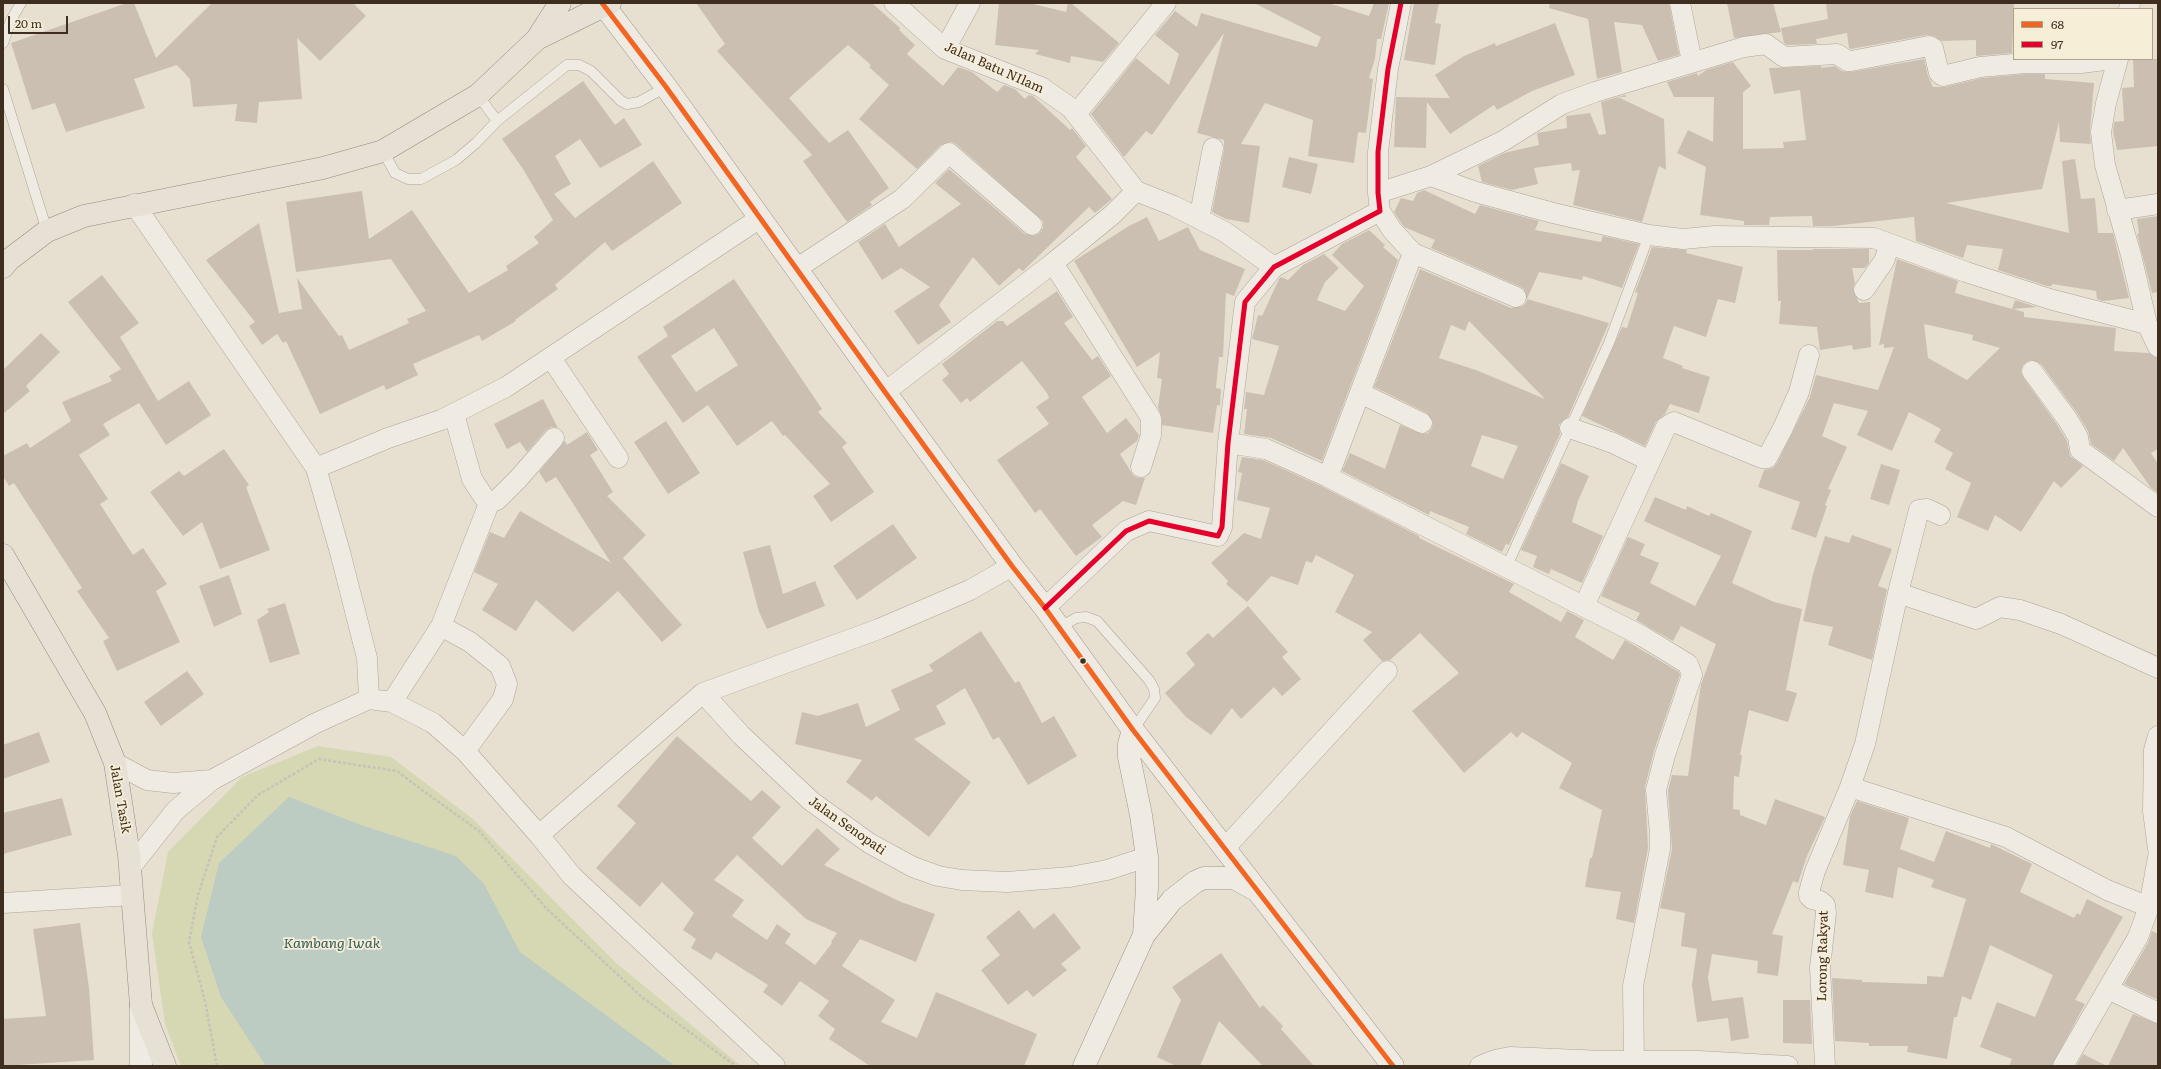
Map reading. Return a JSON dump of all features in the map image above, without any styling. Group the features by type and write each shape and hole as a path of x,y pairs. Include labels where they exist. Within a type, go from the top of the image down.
{"main road":[{"path":"5,259 47,232 84,216 134,204 323,168 383,151 478,94 537,39 560,3"},
{"path":"537,39 606,4 884,392 1012,566 1045,608 1133,730 1393,1066"},
{"name":"Jalan Tasik","path":"3,555 95,713 115,763 130,868 141,1005 165,1066"},
{"path":"1133,730 1129,744 1129,757 1142,815 1147,857 1144,935"},
{"path":"1084,1066 1144,935 1172,900 1195,882 1204,878 1234,878 1257,890"},
{"path":"141,1005 141,1066"}],"street":[{"name":"Jalan Batu NIlam","path":"894,3 945,49 1041,87 1071,108 1136,191"},
{"path":"945,49 970,3"},
{"path":"1076,114 1166,3"},
{"path":"1401,3 1388,69 1378,152 1379,202 1392,230 1413,253 1516,297"},
{"path":"1680,3 1692,62"},
{"path":"1045,608 1126,531 1149,521 1218,536 1222,527 1228,442 1245,302 1274,267 1379,202 1503,141 1562,104 1595,92 1730,50 1763,44 1784,57 1837,54 1848,61 1929,46 1933,48 1939,73 1943,76 1980,67 2026,63 2102,60"},
{"path":"2118,60 2106,103 2101,132 2105,165 2131,255 2147,324 2158,347"},
{"path":"1199,219 1213,148"},
{"path":"796,269 902,199 949,153 1032,225"},
{"path":"1431,176 1476,192 1553,213 1650,235 1683,239 1715,236 1866,237 1890,244 1966,272 2053,300 2147,324"},
{"path":"884,392 1053,263 1112,215 1136,191 1174,206 1225,232 1274,267"},
{"path":"134,204 316,468 367,658 369,699"},
{"path":"2117,210 2158,204"},
{"path":"316,468 454,414 506,387 760,218"},
{"path":"1864,290 1884,261 1890,244"},
{"path":"1328,477 1413,253"},
{"path":"1053,263 1151,418 1150,435 1141,467"},
{"path":"1584,606 1666,427 1674,422 1762,458 1767,458 1781,433 1798,392 1809,355"},
{"path":"551,358 618,458"},
{"path":"2032,371 2068,420 2078,437 2080,450 2158,507"},
{"path":"1360,394 1422,423"},
{"path":"454,414 472,479 485,499 490,501 497,500 554,438"},
{"path":"1570,428 1613,443 1650,461"},
{"path":"1228,442 1266,449 1328,477 1642,636 1688,664 1692,671 1692,676 1665,755 1656,790 1660,849 1633,986 1634,1061"},
{"path":"392,702 441,626 490,501"},
{"path":"1940,515 1927,509 1919,510 1898,593 1865,744 1849,789 2006,837 2107,890 2150,919"},
{"path":"540,835 703,693 879,629 970,590 1012,566"},
{"path":"1898,593 1976,619 2000,606 2020,610 2061,624 2158,668"},
{"path":"441,626 470,642 500,666 507,684 503,698 465,751"},
{"path":"1225,848 1387,671"},
{"name":"Jalan Senopati","path":"703,693 740,735 811,801 869,843 890,856 919,869 938,876 962,880 1007,882 1070,877 1107,870 1147,857"},
{"path":"130,868 176,810 212,780 316,723 369,699 392,702 433,723 465,751 540,835 572,876 775,1066"},
{"path":"2158,736 2154,750 2153,811 2158,849"},
{"path":"115,763 147,780 173,783 212,780"},
{"name":"Lorong Rakyat","path":"1825,1066 1820,968 1826,913 1825,906 1820,900 1809,896 1809,892 1815,871 1849,789"},
{"path":"2063,1066 2150,919 2158,857"},
{"path":"3,903 132,895"},
{"path":"2108,989 2158,1013"},
{"path":"1480,1066 1495,1060 1510,1058 1788,1066"}],"lane":[{"path":"3,43 11,20 21,3"},
{"path":"383,151 395,173 408,179 421,179 456,160 476,144 497,121 567,65 579,65 591,71 621,101 627,104 639,102 666,87"},
{"path":"3,89 47,232"},
{"path":"478,94 497,121"},
{"path":"1506,568 1609,343 1650,235"},
{"path":"1059,628 1076,618 1086,617 1097,620 1110,632 1149,680 1154,689 1154,698 1133,730"}],"path":[{"path":"217,1066 205,1001 189,942 200,887 217,837 258,795 320,759 398,771 479,831 547,909 643,998 736,1066"}],"green space":[{"name":"Kambang Iwak","path":"318,746 391,757 473,819 615,962 741,1066 181,1066 165,1024 152,933 168,852 242,777"}],"water":[{"name":"Kambang Iwak","path":"289,797 361,825 456,856 484,884 520,952 675,1066 266,1066 221,997 201,937 219,863"}],"building":[{"path":"127,3 134,3 156,58 212,3 353,3 366,16 320,61 297,38 302,99 259,102 257,123 235,121 237,104 193,107 190,79 177,65 134,79 145,108 66,132 55,103 32,110 11,43"},
{"path":"696,3 872,3 900,28 899,30 915,45 907,54 943,86 958,67 972,72 997,92 1004,85 1015,89 1025,99 1029,95 1033,96 1070,130 1072,128 1086,146 1076,157 1112,199 1095,213 1089,207 1023,271 1019,268 999,286 973,257 939,305 951,322 918,345 894,311 930,287 901,268 882,280 858,242 885,224 899,247 961,204 935,183 949,169 1025,234 1035,236 1040,233 1043,228 1043,221 956,144 951,142 941,145 917,169 859,119 889,85 869,67 871,65 848,45 789,98 829,143 848,130 889,188 870,202 872,205 847,222 803,161 812,155 717,51 725,44"},
{"path":"999,3 1029,3 1066,12 1068,3 1071,3 1119,43 1103,62 1071,56 1070,63 1035,54 1039,50 995,45"},
{"path":"1254,3 1328,3 1369,16 1374,3 1389,3 1381,39 1377,39 1375,59 1369,78 1373,79 1366,133 1358,132 1354,163 1308,156 1313,120 1265,103 1241,144 1260,146 1249,223 1226,219 1212,212 1224,150 1224,140 1197,133 1224,33 1152,135 1146,131 1124,157 1091,114 1136,58 1169,85 1179,54 1155,35 1175,11 1197,27 1201,13 1317,47 1321,37"},
{"path":"1414,3 1439,3 1435,23 1441,24 1435,65 1404,60"},
{"path":"1550,3 1669,3 1679,55 1658,61 1642,25 1614,22 1622,72 1597,79 1588,19 1549,8"},
{"path":"1727,3 1773,3 1781,32 1734,38"},
{"path":"1826,3 2014,3 2012,53 1976,56 1976,40 1942,41 1934,36 1927,35 1851,49 1849,48 1847,33 1816,39 1817,44 1787,45 1784,43 1781,28 1828,19"},
{"path":"1555,23 1575,75 1532,91 1497,110 1494,105 1450,134 1427,102 1426,148 1394,147 1396,97 1450,98 1435,75 1464,56 1495,43 1496,46"},
{"path":"1924,59 1928,76 1933,87 1945,87 1982,78 2026,74 2045,74 2045,79 2094,83 2090,130 2091,144 2060,142 2059,122 2042,189 1946,203 2069,233 2062,161 2075,159 2081,199 2095,198 2098,233 2113,233 2129,298 2103,301 2097,299 2096,291 2052,284 2052,286 2047,286 1998,270 2003,249 1967,245 1963,258 1916,241 1914,217 1833,226 1813,226 1812,216 1770,217 1769,225 1744,225 1744,221 1700,215 1706,167 1677,153 1688,130 1713,142 1714,97 1674,97 1667,82 1697,73 1698,76 1706,70 1733,62 1751,86 1743,92 1743,149 1784,148 1783,142 1806,140 1800,90 1774,94 1769,68 1821,66 1821,68 1835,66 1842,71 1851,72"},
{"path":"2158,59 2158,146 2117,150 2113,132 2114,122 2124,121 2122,88 2134,87 2133,60"},
{"path":"583,81 615,125 624,118 642,145 600,168 580,139 555,156 571,184 554,194 575,218 653,161 682,203 612,251 605,242 555,285 558,289 515,320 516,321 482,341 479,335 413,364 418,375 386,390 384,385 320,414 286,341 283,343 277,334 262,345 249,326 255,322 206,260 259,223 279,313 302,309 297,278 339,336 342,335 349,350 409,323 407,319 426,311 391,259 296,272 286,202 362,191 369,239 412,210 469,293 508,270 506,266 539,243 534,237 553,220 523,169 502,139"},
{"path":"1618,97 1664,119 1666,170 1659,166 1642,222 1573,205 1580,170 1572,171 1571,163 1534,168 1538,184 1512,190 1482,182 1478,166 1504,153 1539,145 1537,133 1567,128 1566,116 1590,113 1599,135 1606,134 1601,102"},
{"path":"1289,157 1318,164 1311,194 1282,187"},
{"path":"1424,190 1475,214 1480,205 1539,221 1535,230 1601,242 1603,236 1639,244 1622,288 1583,276 1582,280 1539,272 1527,299 1609,323 1568,417 1559,424 1560,434 1509,545 1506,544 1502,552 1466,534 1469,527 1430,511 1429,515 1342,471 1350,453 1385,469 1400,425 1422,434 1428,433 1432,428 1433,422 1427,413 1374,387 1420,269 1511,308 1523,306 1527,301 1525,290 1521,287 1431,248 1435,240 1404,227 1394,212 1401,198 1413,201 1417,193","holes":["1469,321 1545,399 1476,370 1439,358 1451,325 1465,331","1482,435 1518,446 1503,479 1471,466"]},
{"path":"2158,216 2158,292 2152,293 2137,234 2139,234 2137,219"},
{"path":"1147,217 1159,241 1188,227 1200,250 1245,269 1234,296 1226,293 1223,357 1219,357 1216,388 1221,389 1220,406 1217,405 1213,433 1162,425 1162,418 1158,407 1162,379 1157,378 1160,352 1137,367 1074,261 1129,226"},
{"path":"1369,230 1385,245 1383,247 1398,260 1322,461 1271,438 1244,434 1247,409 1244,409 1246,392 1264,395 1279,346 1252,339 1258,315 1262,316 1279,279 1281,277 1288,280 1303,265 1324,254 1339,268 1325,282 1317,300 1345,311 1364,286 1332,255 1342,244"},
{"path":"1652,247 1687,250 1686,253 1743,267 1735,303 1718,299 1706,337 1674,326 1663,358 1683,366 1682,368 1710,377 1699,413 1670,404 1665,414 1656,422 1645,446 1582,416 1622,327 1627,328 1638,293 1635,292"},
{"path":"1869,249 1869,263 1865,268 1852,268 1855,283 1853,289 1859,303 1870,302 1871,347 1853,350 1852,345 1820,350 1817,327 1779,324 1781,301 1778,301 1777,250"},
{"path":"1897,259 1958,281 1955,293 2012,309 2015,300 2037,307 2013,309 2024,312 2024,317 2116,328 2114,351 2149,353 2158,358 2158,449 2151,453 2158,464 2158,493 2151,488 2123,448 2114,461 2091,444 2088,431 2077,413 2041,364 2031,360 2022,366 2021,372 2023,377 2067,441 2070,456 2083,466 2061,488 2054,481 2021,532 1995,515 1988,531 1957,517 1971,483 1945,469 1953,453 1934,442 1941,429 1909,412 1892,451 1857,435 1868,411 1834,403 1822,436 1847,447 1828,489 1831,490 1825,505 1827,506 1816,538 1791,529 1800,502 1758,487 1764,470 1773,468 1777,463 1810,397 1816,375 1878,390 1894,347 1884,348 1884,344 1879,345","holes":["1924,324 1973,335 1972,340 2000,348 1967,380 1928,358"]},
{"path":"102,275 139,323 120,337 158,401 189,381 211,415 166,445 139,403 103,424 110,435 79,455 108,499 100,504 133,555 143,548 167,584 156,591 180,642 117,671 103,641 109,638 77,591 82,588 14,483 9,486 3,476 3,456 27,443 30,448 71,421 62,402 112,381 109,376 121,369 68,302"},
{"path":"734,279 822,409 818,412 847,443 842,447 874,492 831,522 813,496 830,484 785,435 783,436 772,421 737,446 708,405 683,423 637,357 668,336 663,327","holes":["714,328 738,365 696,392 671,356"]},
{"path":"1057,291 1073,317 1064,323 1092,360 1098,356 1111,376 1082,397 1107,433 1126,418 1139,435 1137,441 1120,454 1133,475 1138,478 1145,478 1136,505 1123,501 1092,525 1102,537 1076,556 1040,509 1035,513 997,460 1049,424 1036,407 1049,398 1047,393 1022,361 970,402 967,398 961,403 942,380 949,374 942,364 997,321 1003,321 1007,326"},
{"path":"41,333 60,352 26,386 30,391 3,414 3,370"},
{"path":"543,399 558,428 551,427 546,430 527,452 520,442 507,449 494,424"},
{"path":"666,421 700,473 668,494 634,442"},
{"path":"587,432 598,450 590,455 613,492 607,496 646,535 623,558 682,625 662,642 618,591 573,632 536,600 516,631 482,610 498,584 474,572 490,532 504,538 520,511 611,563 556,477 546,483 539,472 565,441 567,445"},
{"path":"224,449 249,485 246,487 270,550 220,569 202,522 183,536 150,492 179,471 184,476"},
{"path":"1242,457 1263,460 1323,487 1419,536 1419,538 1514,584 1509,592 1561,622 1567,611 1584,620 1575,637 1613,660 1625,640 1679,672 1680,675 1654,751 1645,787 1648,848 1634,923 1616,919 1621,892 1585,887 1590,858 1592,858 1602,810 1559,788 1572,763 1522,732 1517,738 1511,732 1464,773 1412,711 1459,673 1420,633 1390,660 1382,661 1363,640 1372,632 1335,612 1354,575 1316,555 1312,563 1306,561 1298,585 1271,576 1247,602 1226,584 1228,581 1211,563 1244,533 1261,539 1270,508 1237,500 1242,473 1238,472"},
{"path":"1561,463 1589,476 1578,501 1572,522 1603,536 1582,583 1551,569 1549,574 1533,567 1537,556 1521,550"},
{"path":"1881,464 1900,470 1889,505 1870,499"},
{"path":"1655,497 1686,510 1687,506 1709,516 1711,513 1752,531 1732,583 1774,602 1802,609 1786,690 1797,693 1788,722 1749,710 1740,755 1742,755 1739,777 1734,776 1733,809 1740,810 1740,815 1766,825 1775,799 1825,817 1807,856 1798,883 1793,881 1772,934 1783,936 1778,976 1757,973 1758,961 1712,954 1708,978 1712,1001 1743,997 1749,1038 1731,1041 1728,1018 1697,1022 1692,985 1697,949 1681,946 1685,913 1660,908 1672,849 1668,791 1672,775 1688,776 1701,684 1716,644 1681,626 1673,641 1636,620 1640,613 1601,596 1628,537 1645,544 1640,555 1659,563 1650,583 1695,606 1721,556 1644,521"},
{"path":"893,524 917,558 857,600 833,566"},
{"path":"1852,535 1892,549 1878,586 1887,589 1872,660 1828,645 1833,627 1803,621 1813,574 1825,536 1849,543"},
{"path":"770,545 783,594 815,581 825,606 767,629 759,612 743,552"},
{"path":"229,575 242,614 214,627 199,586"},
{"path":"285,603 300,654 270,663 257,620 269,612 267,609"},
{"path":"1248,606 1288,652 1282,657 1301,679 1282,696 1274,687 1241,719 1232,708 1211,735 1186,717 1165,693 1195,665 1186,653 1208,633 1213,638"},
{"path":"981,631 1015,683 1019,681 1042,723 1054,716 1077,756 1028,785 999,737 993,740 965,688 936,706 946,724 914,739 971,782 929,837 876,796 872,801 846,782 862,760 795,744 802,712 818,716 858,703 866,727 900,710 891,690 933,671 929,665"},
{"path":"187,671 204,694 161,726 144,702"},
{"path":"39,732 50,762 3,779 3,745"},
{"path":"677,736 751,801 762,790 781,807 752,838 782,866 817,828 840,849 824,865 901,902 935,914 916,962 860,939 842,966 895,1000 881,1022 917,1038 936,992 1037,1034 1024,1066 870,1066 829,1039 835,1029 818,1016 829,1001 800,981 782,1006 763,992 768,985 716,952 711,960 691,948 696,939 683,930 694,913 662,882 640,907 596,868 636,823 617,806","holes":["737,855 806,919 837,933 831,942 832,943 815,965 785,943 791,934 777,924 767,940 732,916 744,900 714,880"]},
{"path":"62,798 72,835 3,854 3,813"},
{"path":"1857,801 1909,818 1900,849 1934,862 1946,831 1990,848 1991,844 2032,864 2020,892 2074,918 2077,913 2080,915 2087,899 2123,917 2075,1000 2085,1004 2052,1066 2009,1066 2012,1059 1980,1047 1997,1002 2035,1017 2053,975 1990,945 1971,1000 1962,996 1957,1017 1954,1017 1947,1059 1907,1052 1908,1046 1869,1046 1869,1043 1835,1041 1832,978 1862,980 1862,982 1927,984 1927,976 1943,977 1966,899 1931,887 1934,880 1898,867 1893,898 1865,892 1869,870 1843,865 1850,816"},
{"path":"1019,910 1034,929 1054,913 1081,948 1061,964 1067,970 1033,997 1027,990 1008,1005 981,970 1000,955 986,937"},
{"path":"80,923 89,988 94,1060 3,1066 3,1019 46,1016 33,929"},
{"path":"2152,931 2158,934 2158,1000 2124,984 2148,943"},
{"path":"1221,953 1260,1008 1263,1005 1283,1026 1281,1029 1314,1066 1263,1066 1219,1021 1200,1066 1176,1066 1157,1057 1181,1000 1172,987"},
{"path":"1783,1000 1810,1000 1812,1044 1783,1043"},
{"path":"2133,1014 2158,1024 2158,1066 2108,1066"},
{"path":"2083,1054 2107,1066 2076,1066"}],"transit line":[{"name":"68","path":"602,3 666,87 885,392 1012,566 1045,608 1133,730 1393,1066"},
{"name":"97","path":"1045,608 1126,531 1149,521 1218,536 1222,527 1228,443 1245,302 1274,267 1380,211 1378,193 1378,152 1388,69 1401,3"}]}
